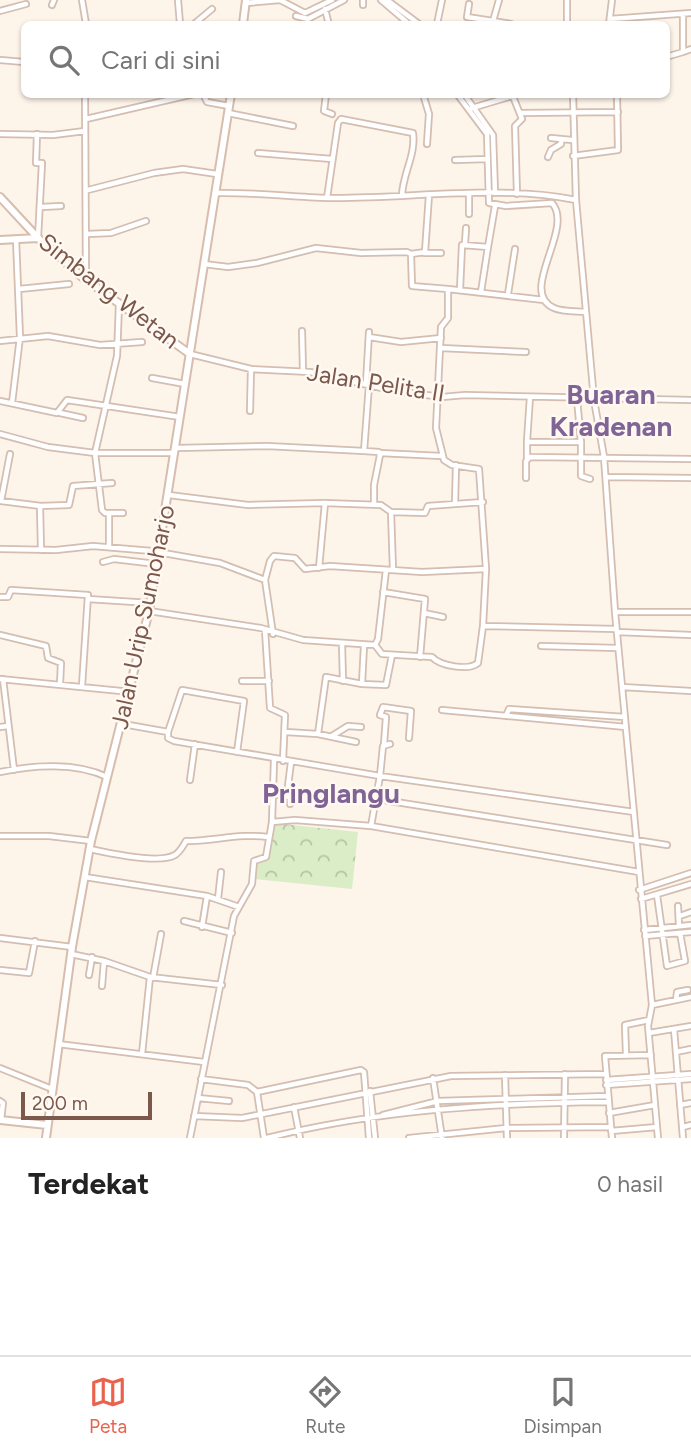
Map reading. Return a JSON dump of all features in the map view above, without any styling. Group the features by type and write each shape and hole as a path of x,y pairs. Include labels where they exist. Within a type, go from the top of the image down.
{"main road":[{"path":"243,21 246,1"},
{"name":"Jalan Urip Sumoharjo","path":"46,1138 72,950 90,849 149,611 230,98"},
{"name":"Simbang Wetan","path":"0,197 38,238 86,280 190,354"},
{"path":"0,240 38,238"},
{"path":"0,1121 47,1125"}],"street":[{"path":"82,0 86,21"},
{"path":"178,0 180,21"},
{"path":"246,1 280,0 305,13 344,0"},
{"path":"309,21 332,0"},
{"path":"381,0 406,21"},
{"path":"387,0 415,21"},
{"path":"438,21 442,0"},
{"path":"469,4 467,17 493,21 499,0"},
{"path":"567,0 567,21"},
{"path":"610,21 612,0"},
{"path":"0,11 26,4"},
{"path":"323,8 328,21"},
{"path":"198,21 212,9"},
{"path":"619,21 691,13"},
{"path":"683,14 683,52"},
{"path":"296,16 306,21"},
{"path":"670,56 691,49"},
{"path":"0,60 21,62"},
{"path":"85,98 88,190 86,280"},
{"path":"86,119 177,98"},
{"path":"205,98 206,102 228,110 293,126"},
{"path":"326,98 324,111 332,114"},
{"path":"424,98 429,114 427,144"},
{"path":"460,98 487,134 491,193"},
{"path":"466,98 493,135 489,202 495,206 541,202 554,205 559,222 541,281 545,300"},
{"path":"472,108 503,98"},
{"path":"513,98 522,121 515,126 517,194"},
{"path":"573,98 572,140 576,200 594,400 606,477 639,890 652,1005 649,1033 658,1138"},
{"path":"573,156 618,150 617,98"},
{"path":"520,114 618,112"},
{"path":"327,198 340,119 408,129 413,133 414,142 402,195"},
{"path":"0,134 85,131"},
{"path":"37,134 36,163 42,163 38,238"},
{"path":"551,138 572,140"},
{"path":"548,157 551,150 561,145 561,140"},
{"path":"258,153 332,159"},
{"path":"455,160 488,159"},
{"path":"88,190 154,173 183,169 217,174"},
{"path":"215,193 327,198 469,193 544,194 576,200"},
{"path":"469,193 469,214"},
{"path":"424,253 429,195"},
{"path":"41,207 61,206"},
{"path":"481,292 495,206"},
{"path":"87,234 111,233 146,221"},
{"path":"460,290 461,253 466,228"},
{"path":"12,403 20,337 16,239"},
{"path":"465,243 488,247"},
{"path":"203,264 228,267 257,263 326,247 345,252 441,253"},
{"path":"508,294 515,249"},
{"path":"411,254 412,286 508,294 545,300 555,309 586,311"},
{"path":"19,289 69,284"},
{"path":"441,456 436,428 440,397 442,326 448,318 448,289"},
{"path":"119,303 117,344 95,453 102,510 123,513"},
{"path":"302,331 303,371"},
{"path":"364,451 369,335 401,342 441,338"},
{"path":"0,341 48,336 83,344 142,342"},
{"path":"441,348 526,352"},
{"name":"Jalan Pelita II","path":"190,354 251,369 303,371 440,397 691,400"},
{"path":"250,411 251,369"},
{"path":"152,378 185,384"},
{"path":"526,478 530,397"},
{"path":"577,399 581,442 580,476 590,479"},
{"path":"59,413 67,400 180,417"},
{"path":"0,401 83,418"},
{"path":"0,434 48,447 95,453 267,446 441,456 456,465 479,468 486,569 484,626 478,663 473,667 437,663 432,657 382,654 374,645 342,644 273,634 149,611"},
{"path":"527,441 581,442"},
{"path":"373,504 380,453"},
{"path":"10,454 1,501 67,506 71,503 72,486 112,483"},
{"path":"527,458 691,459"},
{"path":"455,504 456,465"},
{"path":"606,477 691,478"},
{"path":"169,495 248,505 373,504 383,506 391,512 425,513 428,506 483,502"},
{"path":"319,568 326,503"},
{"path":"41,506 41,550"},
{"path":"391,512 393,570"},
{"path":"108,547 109,513"},
{"path":"0,549 108,547 159,552 220,563 265,580"},
{"path":"273,634 265,580 271,558 274,556 295,558 305,569 486,569"},
{"path":"103,562 114,559 156,564"},
{"path":"374,645 378,639 386,570"},
{"path":"0,597 8,597 11,590 86,593 88,599 82,686"},
{"path":"383,592 424,598 420,657"},
{"path":"88,599 150,603"},
{"path":"615,612 691,612"},
{"path":"424,613 443,617"},
{"path":"484,626 691,635"},
{"path":"265,631 270,708 285,713 283,761"},
{"path":"0,635 46,646 48,658 61,663 60,684"},
{"path":"342,644 344,681"},
{"path":"362,684 364,645"},
{"path":"541,646 618,648"},
{"path":"318,734 326,677 386,686 392,655"},
{"path":"14,770 2,679 131,692"},
{"path":"242,681 269,681"},
{"path":"622,687 691,691"},
{"path":"237,752 244,701 181,690 168,732 171,740 274,760 634,812"},
{"path":"371,826 387,744 386,718 380,715 384,707 411,711 409,738"},
{"path":"506,717 509,709 625,717"},
{"path":"442,710 626,727"},
{"path":"591,725 593,715"},
{"path":"123,724 168,732"},
{"path":"0,727 8,726"},
{"path":"331,736 348,726 361,727"},
{"path":"286,732 318,734 356,742"},
{"path":"190,780 195,744"},
{"path":"190,1138 239,907 252,884 254,861 266,856 272,822 274,760"},
{"path":"288,786 291,762"},
{"path":"0,772 80,768 107,777"},
{"path":"273,794 290,797 290,804"},
{"path":"377,799 667,845"},
{"path":"272,822 295,820 371,826 639,872"},
{"path":"0,836 49,836 92,841"},
{"path":"90,849 118,855 169,857 187,841 205,842 225,836 268,837"},
{"path":"218,899 221,872"},
{"path":"639,890 691,873"},
{"path":"85,877 207,896 239,907"},
{"path":"641,900 691,884"},
{"path":"657,895 660,932 667,966 685,961 678,906"},
{"path":"202,928 207,896"},
{"path":"680,916 691,912"},
{"path":"184,922 232,933"},
{"path":"679,930 691,925"},
{"path":"645,933 679,930 691,932"},
{"path":"142,1054 151,978 161,934"},
{"path":"0,938 35,941 72,950 151,978 222,985"},
{"path":"29,982 35,941"},
{"path":"89,975 92,957"},
{"path":"102,986 104,961"},
{"path":"0,970 29,973"},
{"path":"676,1000 676,992 688,990"},
{"path":"652,1005 691,998"},
{"path":"626,1054 625,1025 649,1020"},
{"path":"649,1033 691,1026"},
{"path":"674,1029 684,1138"},
{"path":"58,1044 204,1062"},
{"path":"676,1052 691,1049"},
{"path":"612,1138 607,1099 607,1055 651,1055"},
{"path":"0,1068 52,1089"},
{"path":"256,1091 361,1070 364,1072 375,1138"},
{"path":"194,1116 235,1118 260,1115 433,1078 565,1074 653,1081 691,1079"},
{"path":"564,1138 565,1074"},
{"path":"677,1080 691,1074"},
{"path":"505,1075 507,1138"},
{"path":"433,1078 441,1136"},
{"path":"201,1079 248,1085 256,1091 265,1138 370,1117 505,1101"},
{"path":"198,1098 229,1101"},
{"path":"383,1116 438,1101 607,1099"},
{"path":"0,1101 3,1102 0,1121"},
{"path":"680,1105 691,1103"},
{"path":"609,1113 655,1105"},
{"path":"294,1107 300,1138"},
{"path":"369,1138 370,1117"},
{"path":"683,1127 691,1125"},
{"path":"409,1138 506,1128 657,1127"}],"green space":[{"path":"273,823 358,832 352,889 255,879 257,860 268,861"}],"district":[{"name":"Buaran Kradenan","path":"611,410"},
{"name":"Pringlangu","path":"331,793"}]}
